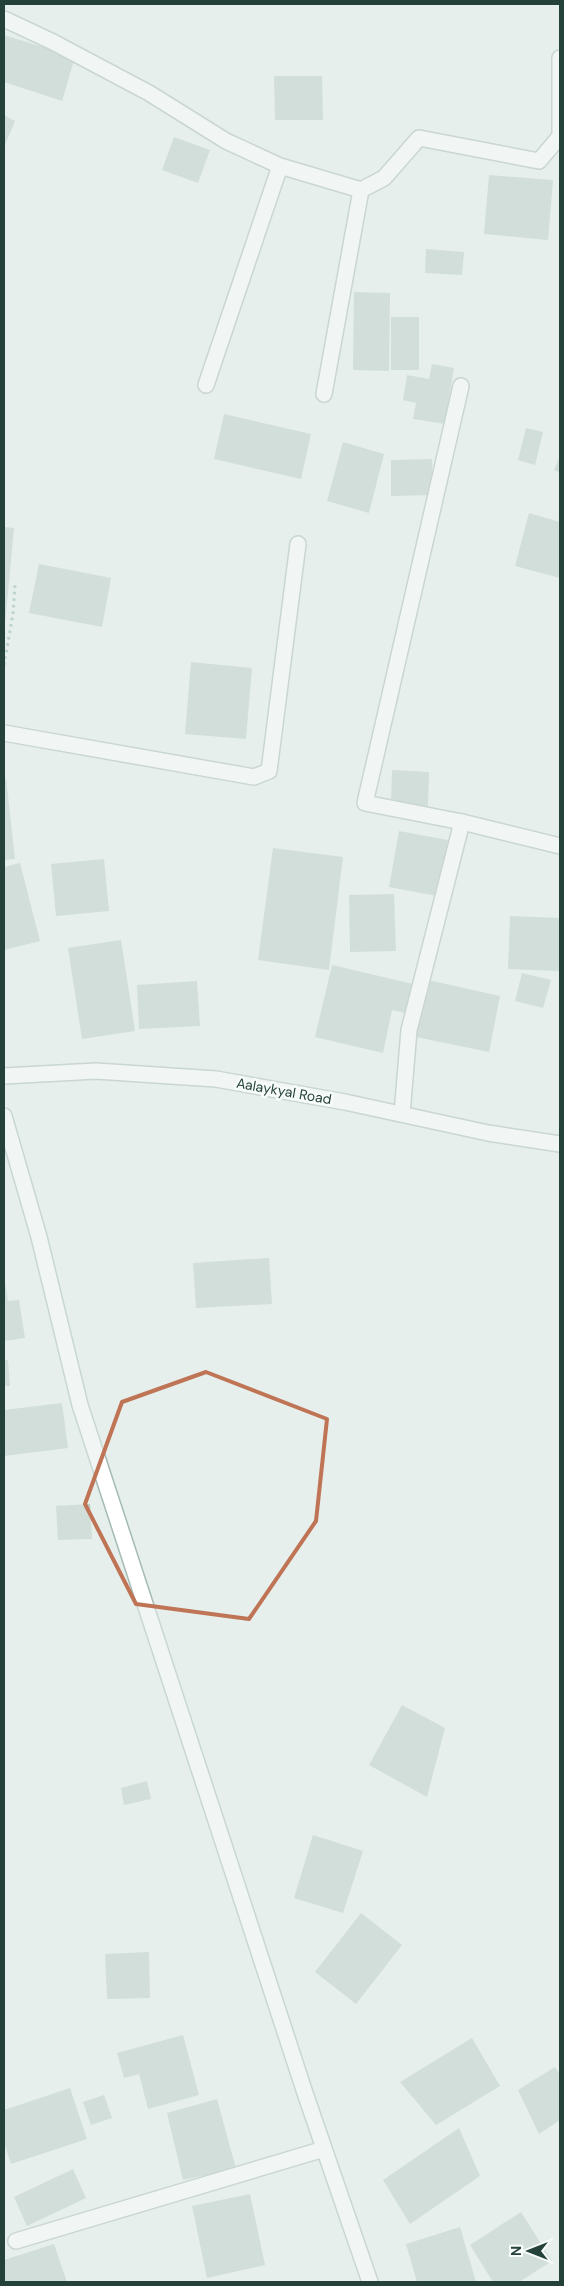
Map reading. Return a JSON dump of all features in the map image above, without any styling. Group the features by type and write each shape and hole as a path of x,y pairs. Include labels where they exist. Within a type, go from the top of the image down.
{"street":[{"path":"4,19 53,42 123,79 226,141 280,166 360,190 384,178 419,138 539,160 560,136 560,58"},
{"path":"206,385 280,166"},
{"path":"324,394 360,190"},
{"path":"460,386 365,803 462,822 560,846"},
{"path":"4,733 254,777 269,771 298,544"},
{"path":"402,1114 409,1030 462,822"},
{"name":"Aalaykyal Road","path":"4,1076 96,1071 216,1079 402,1114 488,1133 560,1144"},
{"path":"4,1116 38,1237 80,1405 136,1581 324,2149 370,2282"},
{"path":"16,2241 324,2149"}],"path":[{"path":"4,665 13,614 15,586"}],"highlighted area":[{"path":"206,1372 327,1419 316,1521 249,1619 136,1604 85,1504 122,1402"}],"building":[{"path":"4,35 75,57 62,101 4,82"},
{"path":"274,76 322,76 323,120 275,120"},
{"path":"4,115 15,121 4,147"},
{"path":"174,137 210,150 198,183 162,170"},
{"path":"489,175 553,180 548,240 484,234"},
{"path":"426,249 464,252 462,275 425,273"},
{"path":"354,292 390,293 389,371 353,370"},
{"path":"391,317 419,317 419,370 391,370"},
{"path":"432,364 454,368 445,424 413,419 416,403 403,400 407,375 429,379"},
{"path":"224,414 311,434 301,479 214,459"},
{"path":"526,428 543,432 535,465 518,460"},
{"path":"343,442 384,454 369,513 327,501"},
{"path":"560,456 560,473 554,470"},
{"path":"432,459 433,495 391,496 391,460"},
{"path":"529,513 560,522 560,578 515,566"},
{"path":"4,527 14,528 5,624 4,624"},
{"path":"39,564 111,578 102,627 29,613"},
{"path":"191,662 252,668 246,739 185,734"},
{"path":"392,770 429,772 428,806 391,805"},
{"path":"6,778 15,859 4,860 4,779"},
{"path":"399,831 448,840 437,896 389,887"},
{"path":"273,848 343,857 329,970 258,960"},
{"path":"104,859 109,911 56,916 51,864"},
{"path":"20,863 40,941 4,950 4,867"},
{"path":"394,894 396,951 350,952 349,895"},
{"path":"510,916 560,918 560,971 508,969"},
{"path":"121,940 135,1031 82,1039 68,948"},
{"path":"332,965 413,984 406,1013 392,1010 383,1053 315,1037"},
{"path":"522,973 551,980 543,1008 515,1001"},
{"path":"428,980 500,996 489,1052 416,1037"},
{"path":"197,981 200,1026 139,1029 137,985"},
{"path":"269,1258 272,1304 196,1308 193,1263"},
{"path":"4,1276 8,1301 19,1300 25,1338 4,1341"},
{"path":"4,1360 8,1360 10,1386 4,1386"},
{"path":"62,1403 68,1448 4,1456 4,1410"},
{"path":"90,1504 92,1539 58,1540 56,1506"},
{"path":"402,1705 445,1728 427,1797 369,1765"},
{"path":"147,1781 151,1799 124,1805 121,1788"},
{"path":"313,1835 363,1851 343,1913 294,1898"},
{"path":"361,1913 402,1945 356,2004 315,1972"},
{"path":"149,1952 150,1998 107,1999 105,1954"},
{"path":"183,2035 199,2095 148,2109 139,2074 124,2078 117,2053"},
{"path":"472,2038 500,2086 436,2125 400,2082"},
{"path":"555,2067 560,2075 560,2120 539,2134 518,2090"},
{"path":"70,2088 87,2139 11,2164 4,2142 4,2110"},
{"path":"104,2095 112,2118 91,2125 83,2102"},
{"path":"217,2099 236,2169 183,2180 167,2113"},
{"path":"459,2128 480,2176 410,2224 383,2180"},
{"path":"73,2169 86,2198 27,2226 14,2197"},
{"path":"250,2194 265,2265 207,2278 192,2206"},
{"path":"521,2212 552,2261 519,2282 493,2282 470,2245"},
{"path":"460,2227 476,2282 417,2282 406,2244"},
{"path":"54,2244 67,2282 4,2282 4,2260"}]}
